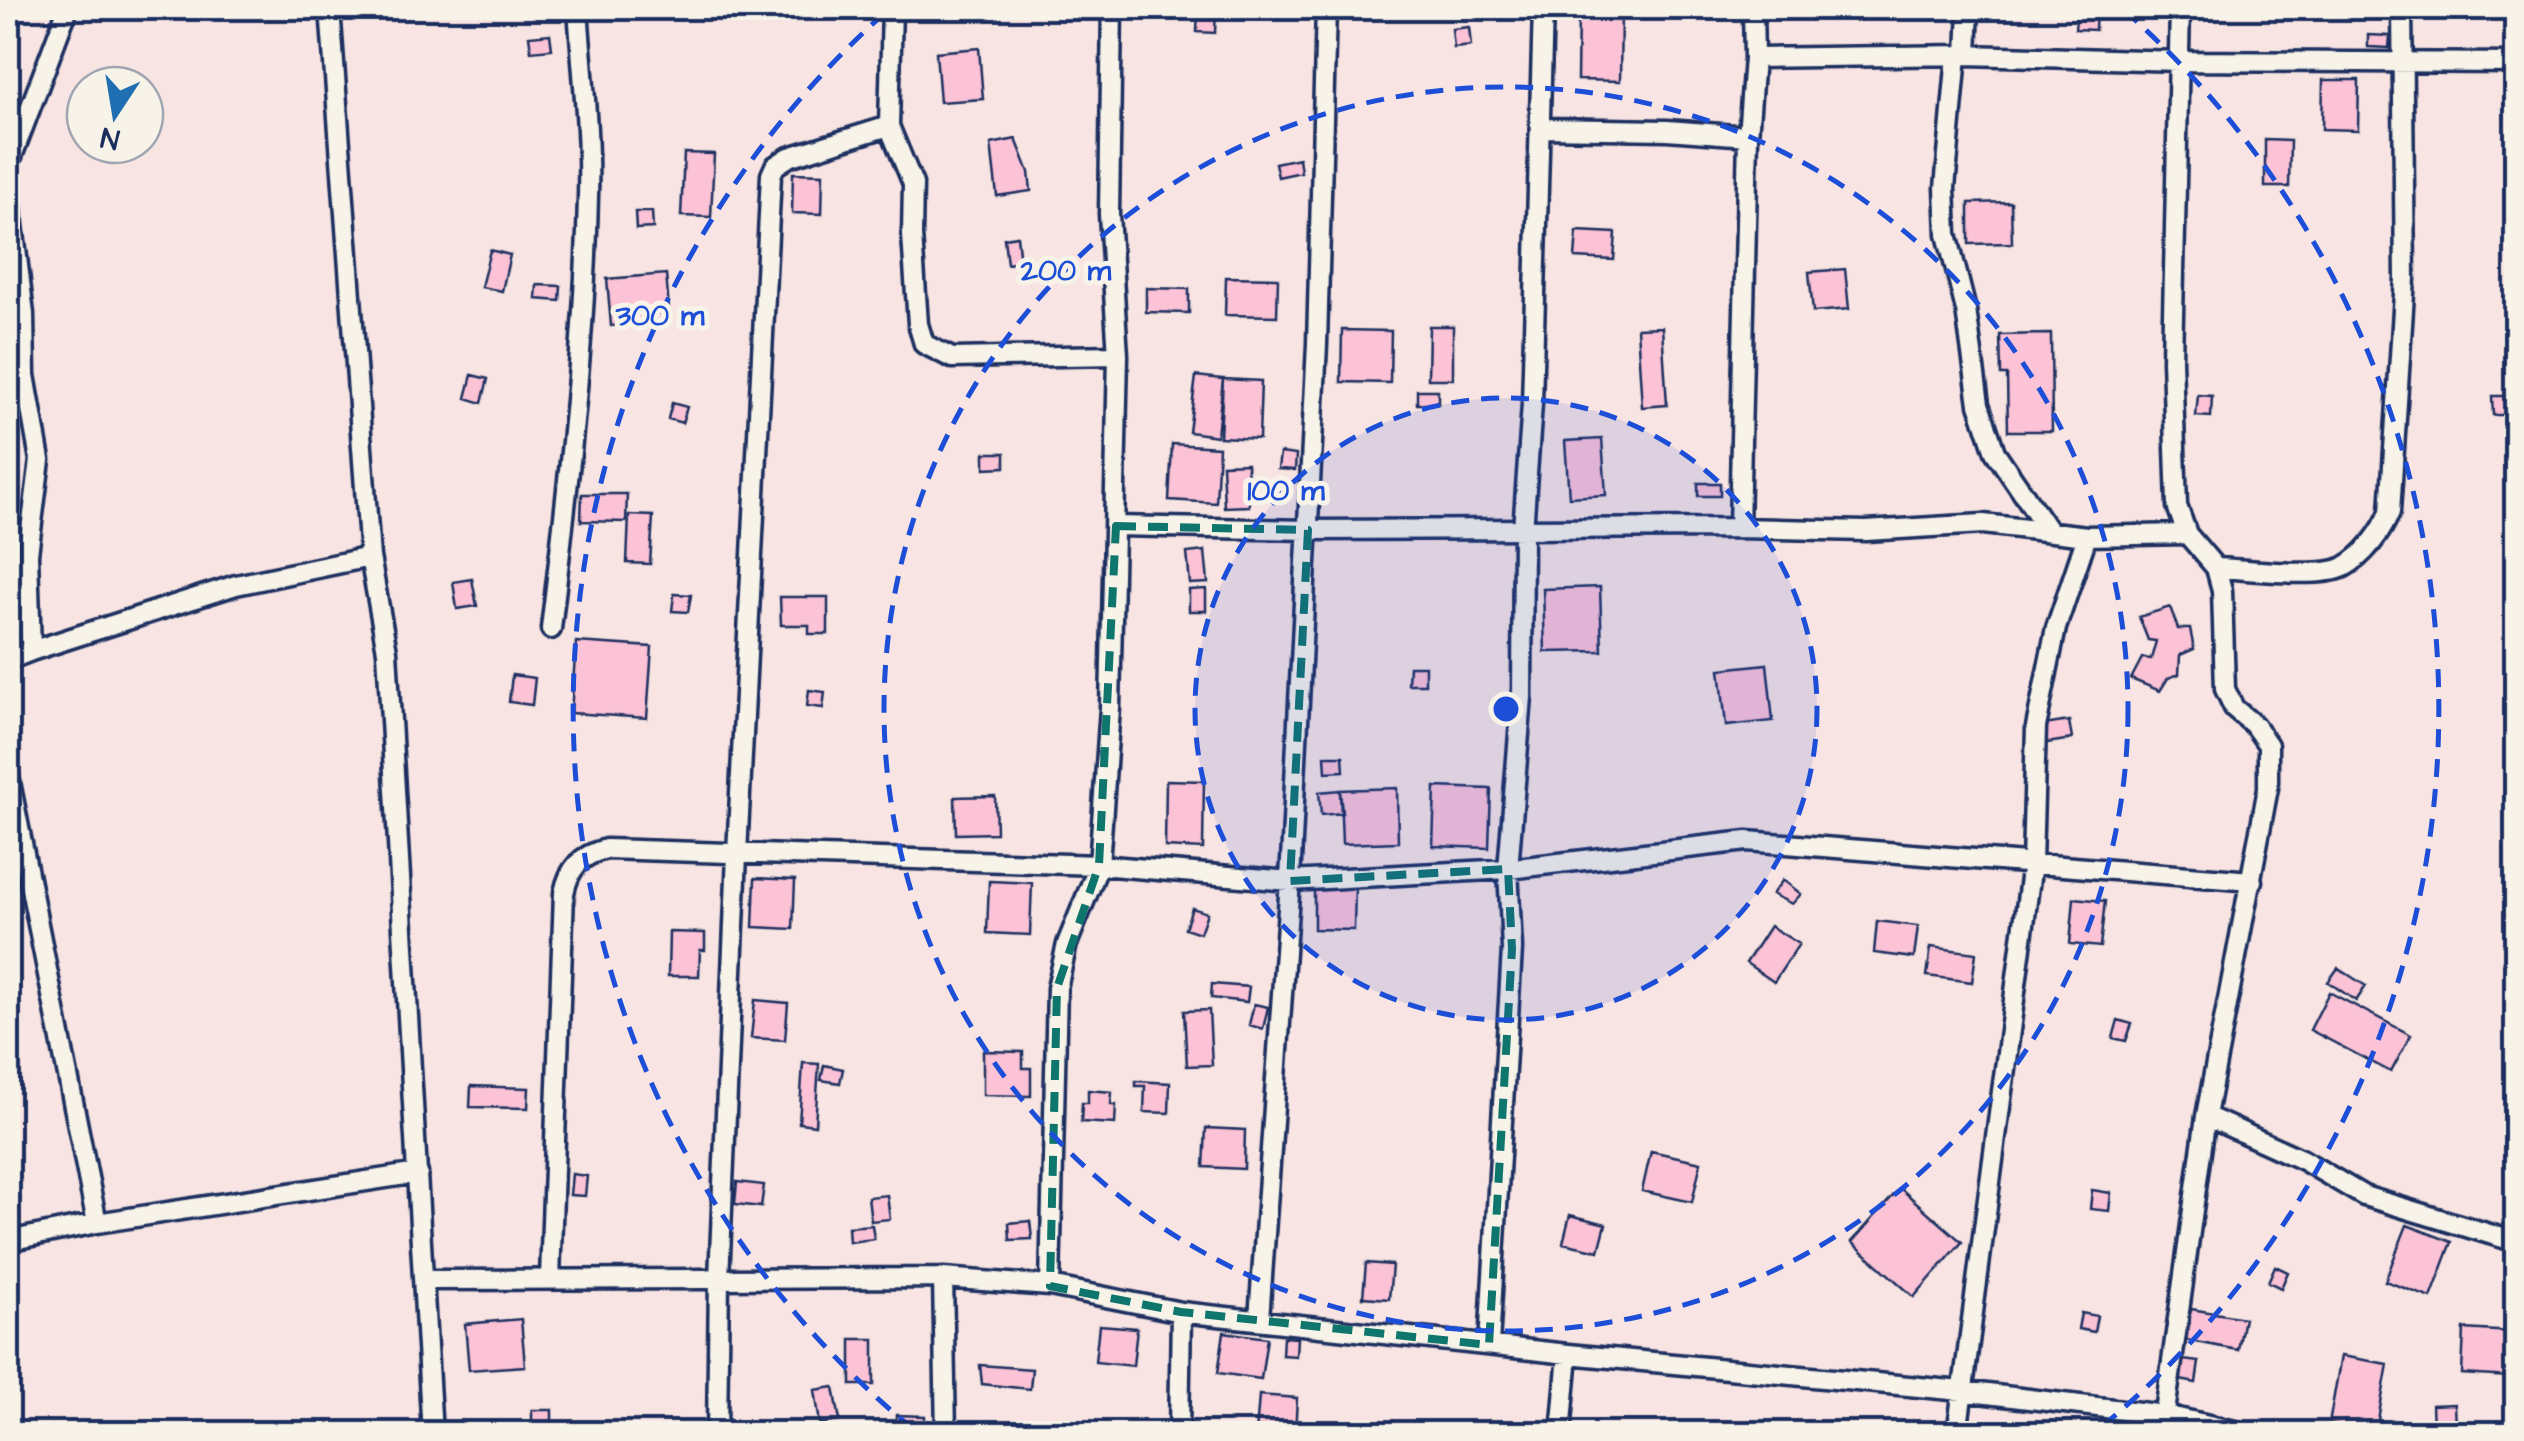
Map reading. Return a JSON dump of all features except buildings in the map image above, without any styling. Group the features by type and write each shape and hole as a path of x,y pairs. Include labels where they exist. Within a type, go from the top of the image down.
{"street":[{"path":"8,168 68,8"},
{"path":"330,8 370,557 387,651 432,1434"},
{"path":"551,629 584,316 588,193 578,8"},
{"path":"892,8 888,126 913,184 918,324 924,344 952,358 1118,355"},
{"path":"1050,1286 1057,988 1067,944 1099,865 1110,708 1118,355 1109,214 1112,8"},
{"path":"1259,1319 1290,881 1308,530 1326,8"},
{"path":"1489,1345 1512,949 1508,869 1522,698 1523,530 1532,404 1543,8"},
{"path":"1739,528 1753,8"},
{"path":"1969,8 1946,203 1948,234 1966,310 1979,404 1995,452 2048,530"},
{"path":"2163,1424 2206,1116 2268,788 2268,745 2234,708 2225,689 2222,590 2216,568 2188,534 2177,506 2172,360 2180,8"},
{"path":"2216,568 2321,572 2344,567 2375,537 2390,512 2405,278 2402,8"},
{"path":"1754,58 1962,55 2516,63"},
{"path":"717,1434 719,1279 737,854 763,294 770,260 771,175 775,166 789,157 888,126"},
{"path":"1541,128 1748,136"},
{"path":"8,184 16,316 40,460 28,554 31,651"},
{"path":"1116,526 1866,531 1984,524 2087,536 2188,534"},
{"path":"1957,1434 2032,864 2036,727 2056,628 2087,536"},
{"path":"8,660 236,586 370,557"},
{"path":"8,772 97,1222"},
{"path":"550,1278 566,880 582,859 606,849 1099,865 1290,881 1508,869 1747,841 2252,880"},
{"path":"2206,1116 2303,1160 2364,1196 2516,1242"},
{"path":"8,1240 97,1222 418,1173"},
{"path":"424,1280 943,1278 1050,1286 1181,1312 1962,1391 2248,1434"},
{"path":"943,1278 946,1434"},
{"path":"1179,1434 1181,1312"},
{"path":"1560,1434 1568,1354"}],"highlighted area":[{"path":"1116,526 1308,530 1290,881 1508,869 1512,949 1489,1345 1181,1312 1050,1286 1057,988 1099,865"}]}
